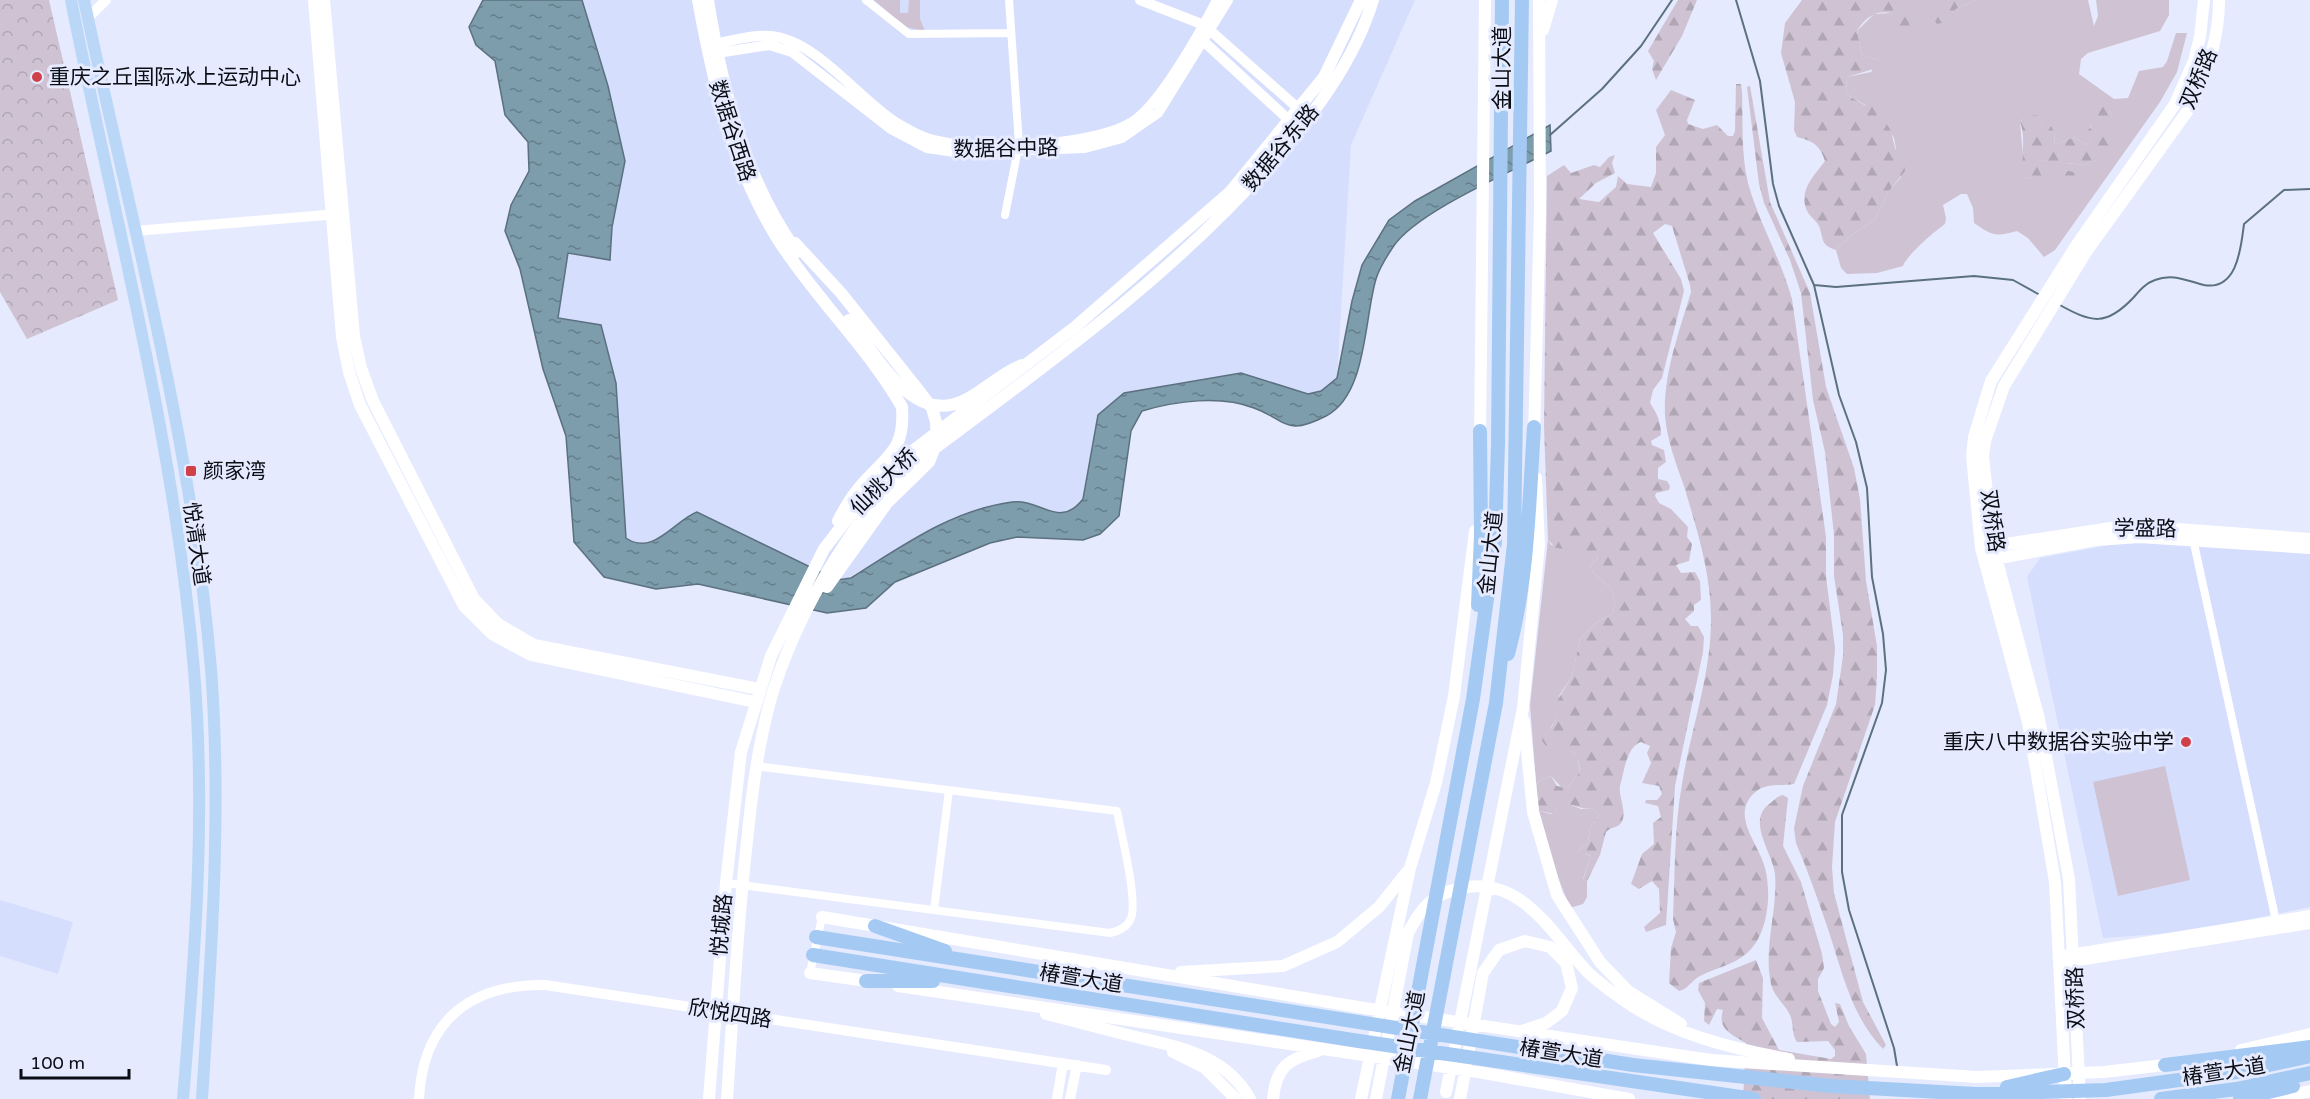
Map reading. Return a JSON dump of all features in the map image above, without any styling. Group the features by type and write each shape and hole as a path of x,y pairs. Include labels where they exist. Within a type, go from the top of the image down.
{"highway":[{"name":"金山大道","path":"1398,1099 1473,699 1495,541 1501,232 1502,0"},
{"name":"金山大道","path":"1420,1099 1496,703 1514,544 1521,221 1522,0"},
{"path":"1496,703 1515,630 1527,546 1534,427"},
{"path":"1473,699 1481,535 1480,431"},
{"path":"875,926 978,963"},
{"name":"椿萱大道","path":"816,937 1634,1065 1831,1086 1976,1094 2106,1089 2237,1072 2310,1056"},
{"name":"椿萱大道","path":"813,955 1359,1048 1479,1066 1754,1099"},
{"path":"866,981 976,981"},
{"path":"2165,1065 2310,1047"},
{"name":"椿萱大道","path":"2161,1099 2236,1089 2310,1073"},
{"path":"1976,1094 2064,1074"},
{"path":"2240,1099 2310,1081"}],"main road":[{"name":"悦清大道","path":"71,0 152,381 180,543 194,671 199,799 197,916 183,1099"},
{"name":"悦清大道","path":"84,0 168,376 197,541 211,670 217,799 213,936 202,1099"},
{"path":"314,0 321,16"},
{"path":"324,0 321,16 338,214 342,337 360,405 464,606 492,634 532,650 755,702"},
{"name":"数据谷西路","path":"698,0 735,127 755,178 794,250"},
{"name":"数据谷西路","path":"708,0 712,49 727,130 746,180 777,238 794,250"},
{"name":"数据谷东路","path":"1152,262 1230,192 1300,110 1324,77 1361,0"},
{"name":"数据谷东路","path":"1159,274 1237,201 1300,130 1334,83 1368,16 1373,0"},
{"path":"1361,1099 1410,868 1436,783 1454,696 1474,548 1480,431 1485,0"},
{"path":"1446,1092 1523,708 1539,545 1534,427 1540,211 1541,40 1539,0"},
{"path":"1541,40 1552,0"},
{"name":"双桥路","path":"2066,1099 2055,882 2028,722 1987,547 1972,456 1974,437 1991,381 2081,249 2175,104 2194,61 2200,37 2204,0"},
{"name":"双桥路","path":"1987,547 1983,457 1985,441 2004,386 2081,249 2194,99 2215,40 2219,0"},
{"path":"794,250 903,390 921,403 944,407 964,401 1004,372 1031,362"},
{"path":"794,250 902,407 902,434 897,448 863,482 847,503 824,549"},
{"path":"794,250 841,293 932,408 936,422 937,442 929,462 887,503 805,617"},
{"name":"仙桃大桥","path":"741,752 759,689 791,614 824,549 862,500 898,462 1031,362 1152,262"},
{"name":"仙桃大桥","path":"756,760 772,697 805,617 836,556 870,506 899,475 1159,274"},
{"name":"学盛路","path":"1987,547 2117,527 2164,528 2310,539"},
{"name":"学盛路","path":"1990,560 2118,538 2193,539 2310,548"},
{"name":"双桥路","path":"1990,560 2041,730 2069,879 2080,1099"},
{"path":"532,650 759,689"},
{"path":"1523,708 1533,812 1557,895 1599,962 1625,995"},
{"name":"悦城路","path":"709,1099 726,883 741,752"},
{"name":"悦城路","path":"727,1099 742,885 756,760"},
{"path":"1150,972 1225,971 1283,966 1337,942 1379,907 1410,868"},
{"path":"1376,1099 1408,933 1420,909 1447,891 1474,885 1504,889 1526,902 1553,928 1584,968 1625,995 1706,1039 1756,1053 1861,1071"},
{"path":"822,917 1487,1028 1711,1060 1977,1077 2064,1074 2165,1065 2310,1034"},
{"path":"1460,1099 1483,973 1499,950 1525,940 1550,946 1566,963 1572,988 1562,1011 1546,1023 1519,1032"},
{"path":"810,973 1323,1049 1359,1048"},
{"path":"996,1000 1184,1048 1209,1058 1230,1074 1250,1099"},
{"path":"1136,1037 1205,1068 1236,1099"},
{"path":"1273,1099 1275,1078 1294,1058 1323,1049"},
{"path":"1479,1066 1629,1099"},
{"path":"2272,1099 2310,1091"}],"street":[{"path":"64,0 78,37"},
{"path":"90,0 92,37"},
{"path":"92,14 106,0"},
{"path":"866,0 909,34 1011,33"},
{"path":"1005,215 1019,148 1009,0"},
{"path":"1140,0 1207,28 1300,110"},
{"name":"数据谷中路","path":"1207,28 1217,0"},
{"name":"数据谷中路","path":"712,49 769,45 792,52 891,129 927,147 961,153 1019,148 1101,136 1135,120 1149,107 1228,0"},
{"path":"1201,39 1290,121"},
{"path":"135,231 338,214"},
{"path":"2193,539 2276,921"},
{"path":"726,883 1110,933 1127,925 1133,907 1117,811 949,790 756,760"},
{"path":"934,910 949,790"},
{"path":"2074,958 2310,915"},
{"path":"810,973 822,917"},
{"path":"2060,960 2310,924"},
{"name":"欣悦四路","path":"419,1099 424,1064 443,1026 474,999 492,990 517,985 545,985 1106,1070"},
{"path":"1057,1099 1063,1063"},
{"path":"1070,1099 1077,1065"}],"shaded area":[{"path":"582,0 1415,0 1351,145 1337,378 1321,391 1308,394 1241,373 1098,415 1083,499 1077,507 1058,513 1028,503 1011,502 951,519 844,580 830,578 697,512 656,540 631,542 624,533 558,318 568,253 610,259 612,227 625,161 608,86"},
{"name":"重庆八中数据谷实验中学","path":"2131,541 2310,553 2310,907 2187,932 2103,938 2027,577 2040,558"},
{"path":"0,900 73,922 58,974 0,956"}],"green space":[{"path":"0,0 49,0 118,300 27,339 0,292"},
{"path":"874,0 900,0 900,13 908,13 909,0 920,0 920,19 925,31 905,27"},
{"path":"1678,0 1697,0 1682,36 1656,80 1652,69 1654,61 1648,51"},
{"path":"1802,0 1915,0 1916,3 1909,26 1902,30 1895,28 1891,13 1885,12 1871,16 1857,31 1862,55 1878,60 1877,68 1847,77 1846,94 1866,106 1870,99 1878,99 1895,148 1904,162 1905,171 1889,191 1874,221 1854,233 1836,250 1825,244 1819,226 1807,211 1804,196 1808,184 1825,161 1818,147 1812,142 1797,137 1794,130 1795,102 1781,53 1785,23"},
{"path":"1915,0 1933,0 1951,15 1956,9 1976,0 2088,0 2094,26 2098,16 2096,0 2169,0 2169,15 2160,31 2088,53 2081,59 2079,74 2114,99 2128,98 2139,71 2163,67 2176,33 2187,33 2177,72 2160,102 2055,250 2044,257 2028,238 2017,231 1994,234 1974,223 1973,208 1967,194 1961,194 1943,205 1945,224 1915,250 1903,266 1877,273 1847,274 1841,268 1836,250 1854,233 1874,221 1889,191 1901,177 1894,138 1881,116 1882,106 1867,106 1846,94 1847,77 1871,72 1878,60 1862,55 1857,31 1874,14 1891,13 1894,20 1912,9","holes":["2100,107 2109,110 2114,122 2112,135 2095,160 2083,165 2067,163 2064,166 2064,170 2074,172 2049,170 2050,162 2041,160 2037,163 2033,179 2025,178 2020,122 2023,119 2027,123 2032,122 2033,119 2040,122 2043,128 2054,132 2055,145 2074,137 2086,145 2091,140 2085,134"]},
{"path":"1933,0 1976,0 1956,9 1946,22 1937,24 1933,18"},
{"path":"1736,84 1741,84 1742,92 1743,149 1748,183 1792,299 1826,537 1826,576 1835,648 1827,705 1794,784 1762,788 1749,799 1745,808 1748,828 1762,858 1767,879 1768,902 1764,926 1759,937 1741,958 1700,976 1679,991 1669,983 1671,948 1676,932 1673,919 1679,801 1708,661 1711,619 1709,585 1702,552 1670,443 1665,416 1669,369 1691,292 1690,285 1672,226 1665,224 1653,233 1681,279 1684,291 1662,378 1653,390 1650,403 1655,410 1661,430 1661,435 1651,441 1652,445 1664,450 1666,462 1658,468 1658,479 1667,481 1670,486 1669,490 1656,493 1655,496 1659,503 1671,509 1688,527 1687,537 1692,544 1689,561 1676,565 1681,573 1695,572 1700,581 1701,600 1694,605 1694,611 1685,619 1691,626 1698,626 1704,637 1703,652 1675,786 1666,925 1646,932 1644,927 1660,913 1659,889 1652,881 1639,889 1631,884 1642,854 1654,844 1653,823 1661,817 1658,806 1645,803 1646,800 1657,800 1662,794 1659,786 1642,783 1651,763 1647,753 1650,746 1641,742 1632,749 1629,755 1620,786 1623,819 1620,825 1606,832 1600,855 1587,881 1583,880 1591,856 1585,854 1580,860 1576,859 1577,852 1588,843 1590,828 1599,815 1591,808 1567,804 1558,805 1555,814 1539,811 1536,783 1551,776 1557,786 1567,788 1580,772 1573,752 1546,746 1542,741 1543,734 1551,728 1557,718 1557,701 1572,676 1580,639 1597,622 1613,614 1614,603 1611,589 1593,572 1590,566 1598,558 1595,552 1556,548 1548,540 1544,426 1547,176 1564,165 1571,173 1594,165 1600,167 1609,157 1615,155 1612,163 1615,173 1596,183 1579,199 1599,202 1616,187 1618,176 1627,184 1651,187 1656,173 1656,147 1665,135 1656,110 1671,90 1695,100 1687,120 1688,124 1703,129 1717,125 1728,136 1733,136"},
{"path":"1750,86 1770,202 1810,293 1826,387 1854,468 1860,499 1866,581 1877,646 1875,705 1835,822 1832,867 1834,893 1863,1002 1886,1045 1883,1049 1855,1008 1817,896 1796,843 1794,828 1803,786 1836,704 1843,656 1843,635 1834,576 1834,535 1825,452 1813,400 1801,293 1790,260 1764,203 1759,184 1747,87"},
{"path":"2107,106 2116,125 2112,135 2113,146 2107,156 2083,165 2067,163 2065,170 2074,172 2075,175 2071,178 2059,178 2049,170 2049,162 2041,160 2037,166 2042,177 2040,180 2025,178 2020,122 2023,119 2032,122 2033,115 2037,115 2043,128 2050,124 2054,132 2055,145 2074,137 2086,145 2091,140 2084,134 2092,126 2088,120 2097,114 2099,107"},
{"path":"1548,540 1551,545 1595,551 1598,558 1590,566 1611,589 1614,603 1613,614 1597,622 1580,639 1572,676 1559,696 1557,718 1542,741 1551,748 1569,748 1577,756 1580,772 1567,788 1563,789 1551,776 1536,783 1530,705"},
{"path":"2165,766 2190,880 2118,896 2093,782"},
{"path":"1783,795 1788,798 1783,846 1801,882 1822,954 1824,968 1818,979 1818,991 1831,1024 1835,1027 1839,1022 1835,1003 1840,1004 1849,1026 1866,1054 1870,1099 1743,1099 1746,1043 1731,1034 1724,1026 1723,1010 1717,1009 1709,1025 1704,1021 1705,1003 1698,990 1699,983 1756,960 1763,978 1762,1018 1779,1050 1831,1059 1835,1056 1835,1050 1828,1041 1797,1042 1790,1015 1771,984 1769,956 1775,902 1775,874 1760,829 1760,820 1762,812 1768,805"},
{"path":"1566,803 1581,809 1591,808 1599,815 1590,828 1588,843 1577,852 1591,856 1583,879 1587,881 1587,897 1583,904 1570,908 1557,875 1539,811 1551,814 1556,811 1558,804"}],"water":[{"path":"483,0 582,0 608,86 625,161 612,227 610,260 568,253 558,318 601,325 616,383 626,538 636,543 655,540 697,512 837,580 851,578 908,542 947,521 990,506 1022,502 1057,513 1074,508 1083,499 1098,415 1124,393 1241,373 1308,394 1321,391 1337,378 1352,301 1362,265 1389,220 1415,201 1550,125 1551,151 1489,181 1443,207 1422,220 1393,247 1376,279 1357,374 1339,406 1326,416 1294,426 1254,408 1213,401 1183,402 1142,411 1131,431 1119,516 1100,534 1083,540 1017,537 990,543 895,582 866,608 827,613 698,584 656,589 604,577 574,542 566,436 543,369 520,269 505,231 511,205 529,171 528,142 505,115 495,61 476,45 469,27"}],"waterway":[{"path":"1550,135 1602,89 1641,46 1672,0"},
{"path":"1736,0 1760,81 1773,184 1779,206 1814,285 1839,395 1856,442 1867,488 1872,577 1883,634 1886,670 1882,703 1842,815 1842,872 1849,910 1894,1048 1897,1066"},
{"path":"2058,304 2080,315 2098,319 2107,317 2124,307 2143,287 2155,280 2174,277 2204,285 2215,285 2224,281 2236,265 2244,224 2284,190 2310,189"},
{"path":"1814,285 1836,287 1974,276 2013,280 2040,295"}],"place":[{"name":"重庆之丘国际冰上运动中心","path":"37,77"},
{"name":"颜家湾","path":"191,471"},
{"name":"重庆八中数据谷实验中学","path":"2186,742"}]}
